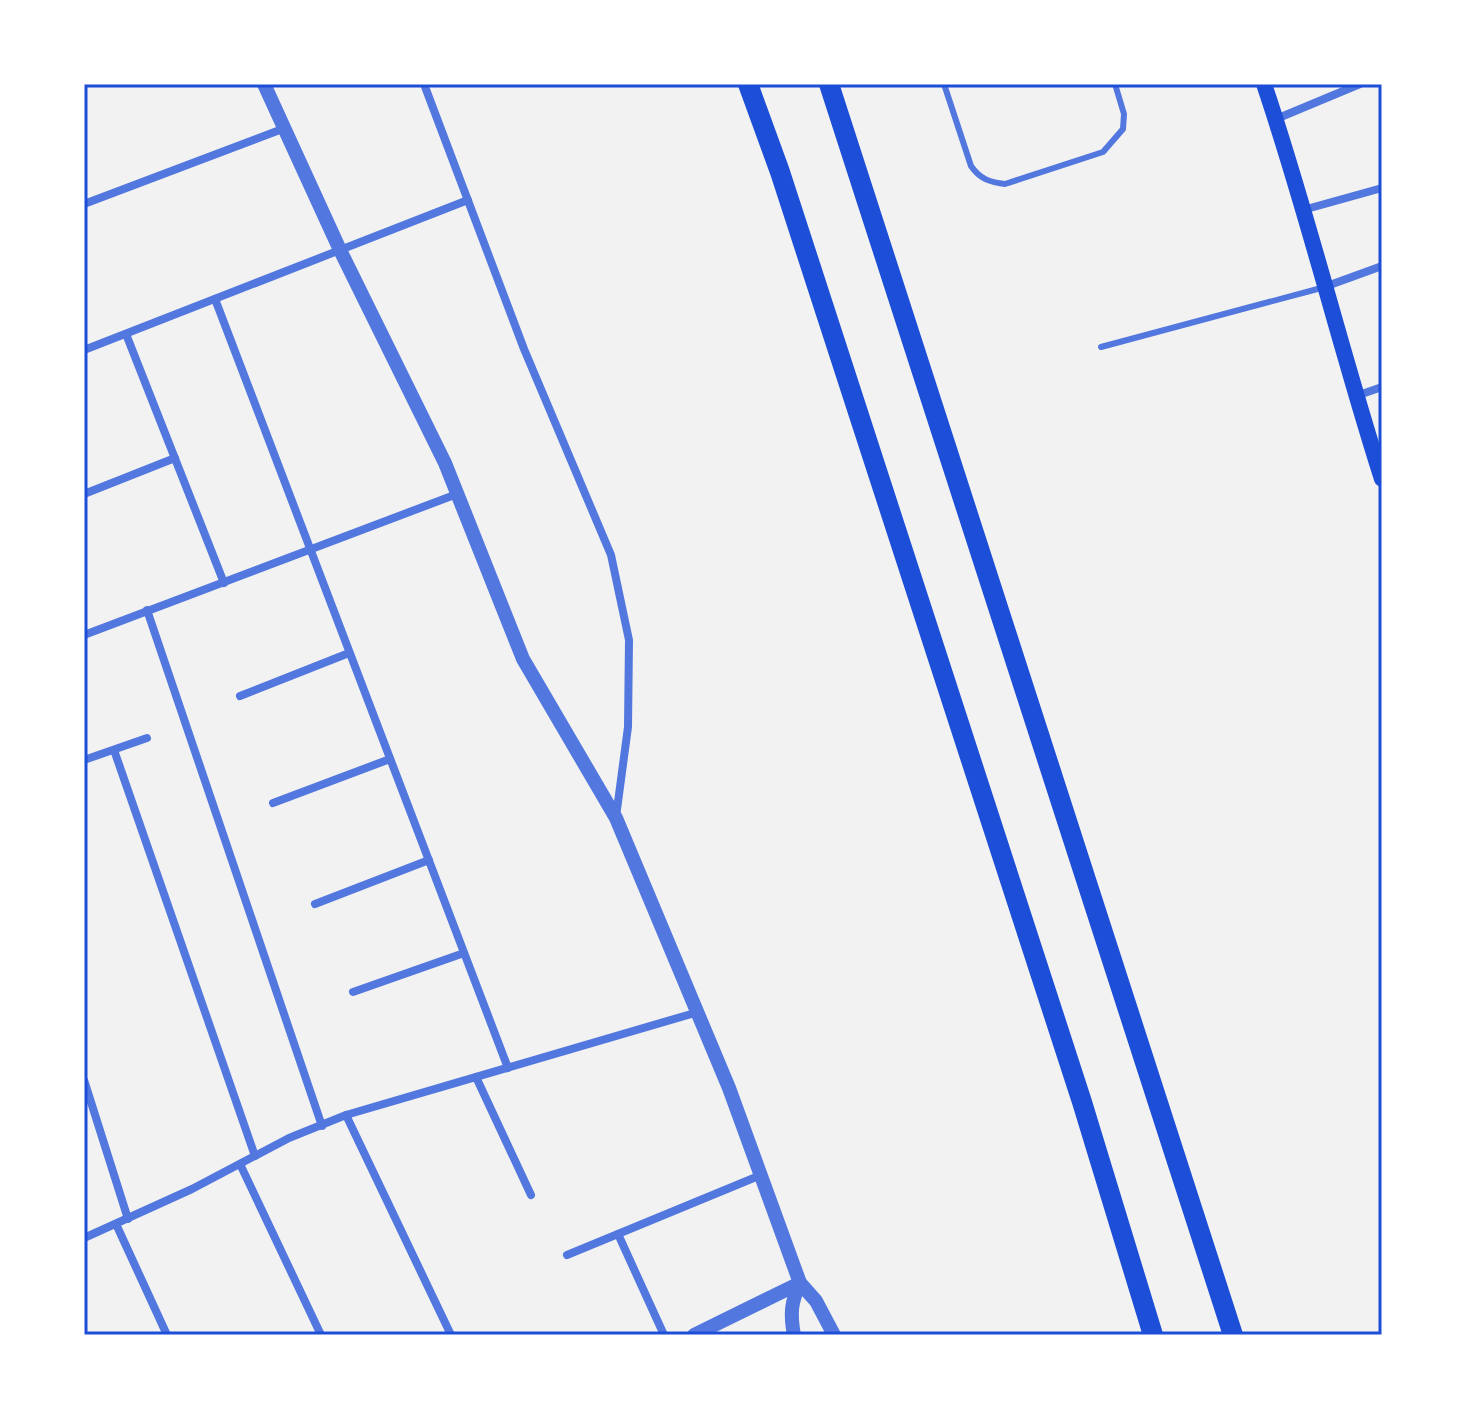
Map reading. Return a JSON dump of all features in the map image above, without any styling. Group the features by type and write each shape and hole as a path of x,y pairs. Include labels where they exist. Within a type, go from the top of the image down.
{"main road":[{"path":"748,84 785,187 1077,1087 1153,1335"},
{"path":"829,84 1233,1335"},
{"path":"1264,84 1327,286 1382,479"}],"street":[{"path":"264,84 340,250 445,463 523,659 616,818 698,1012 800,1283 816,1301 834,1335"},
{"path":"424,84 524,349 611,555 629,640 628,727 616,818"},
{"path":"1276,119 1360,84"},
{"path":"84,204 286,127"},
{"path":"1303,210 1382,188"},
{"path":"84,350 468,200"},
{"path":"1327,286 1382,266"},
{"path":"215,299 508,1068"},
{"path":"126,334 224,583"},
{"path":"1356,396 1382,387"},
{"path":"84,494 175,458"},
{"path":"84,635 457,494"},
{"path":"147,610 322,1126"},
{"path":"240,696 349,653"},
{"path":"84,760 147,738"},
{"path":"114,750 255,1156"},
{"path":"273,803 390,759"},
{"path":"315,904 429,860"},
{"path":"353,992 464,953"},
{"path":"84,1238 346,1115 698,1012"},
{"path":"476,1077 531,1195"},
{"path":"84,1080 128,1219"},
{"path":"346,1115 451,1335"},
{"path":"240,1164 321,1335"},
{"path":"567,1255 761,1175"},
{"path":"116,1224 167,1335"},
{"path":"618,1234 664,1335"},
{"path":"694,1335 800,1283"},
{"path":"794,1335 790,1314 800,1283"}],"lane":[{"path":"944,84 971,166 978,177 991,183 1005,184 1103,152 1123,129 1124,114 1115,84"},
{"path":"1101,347 1327,286"}]}
